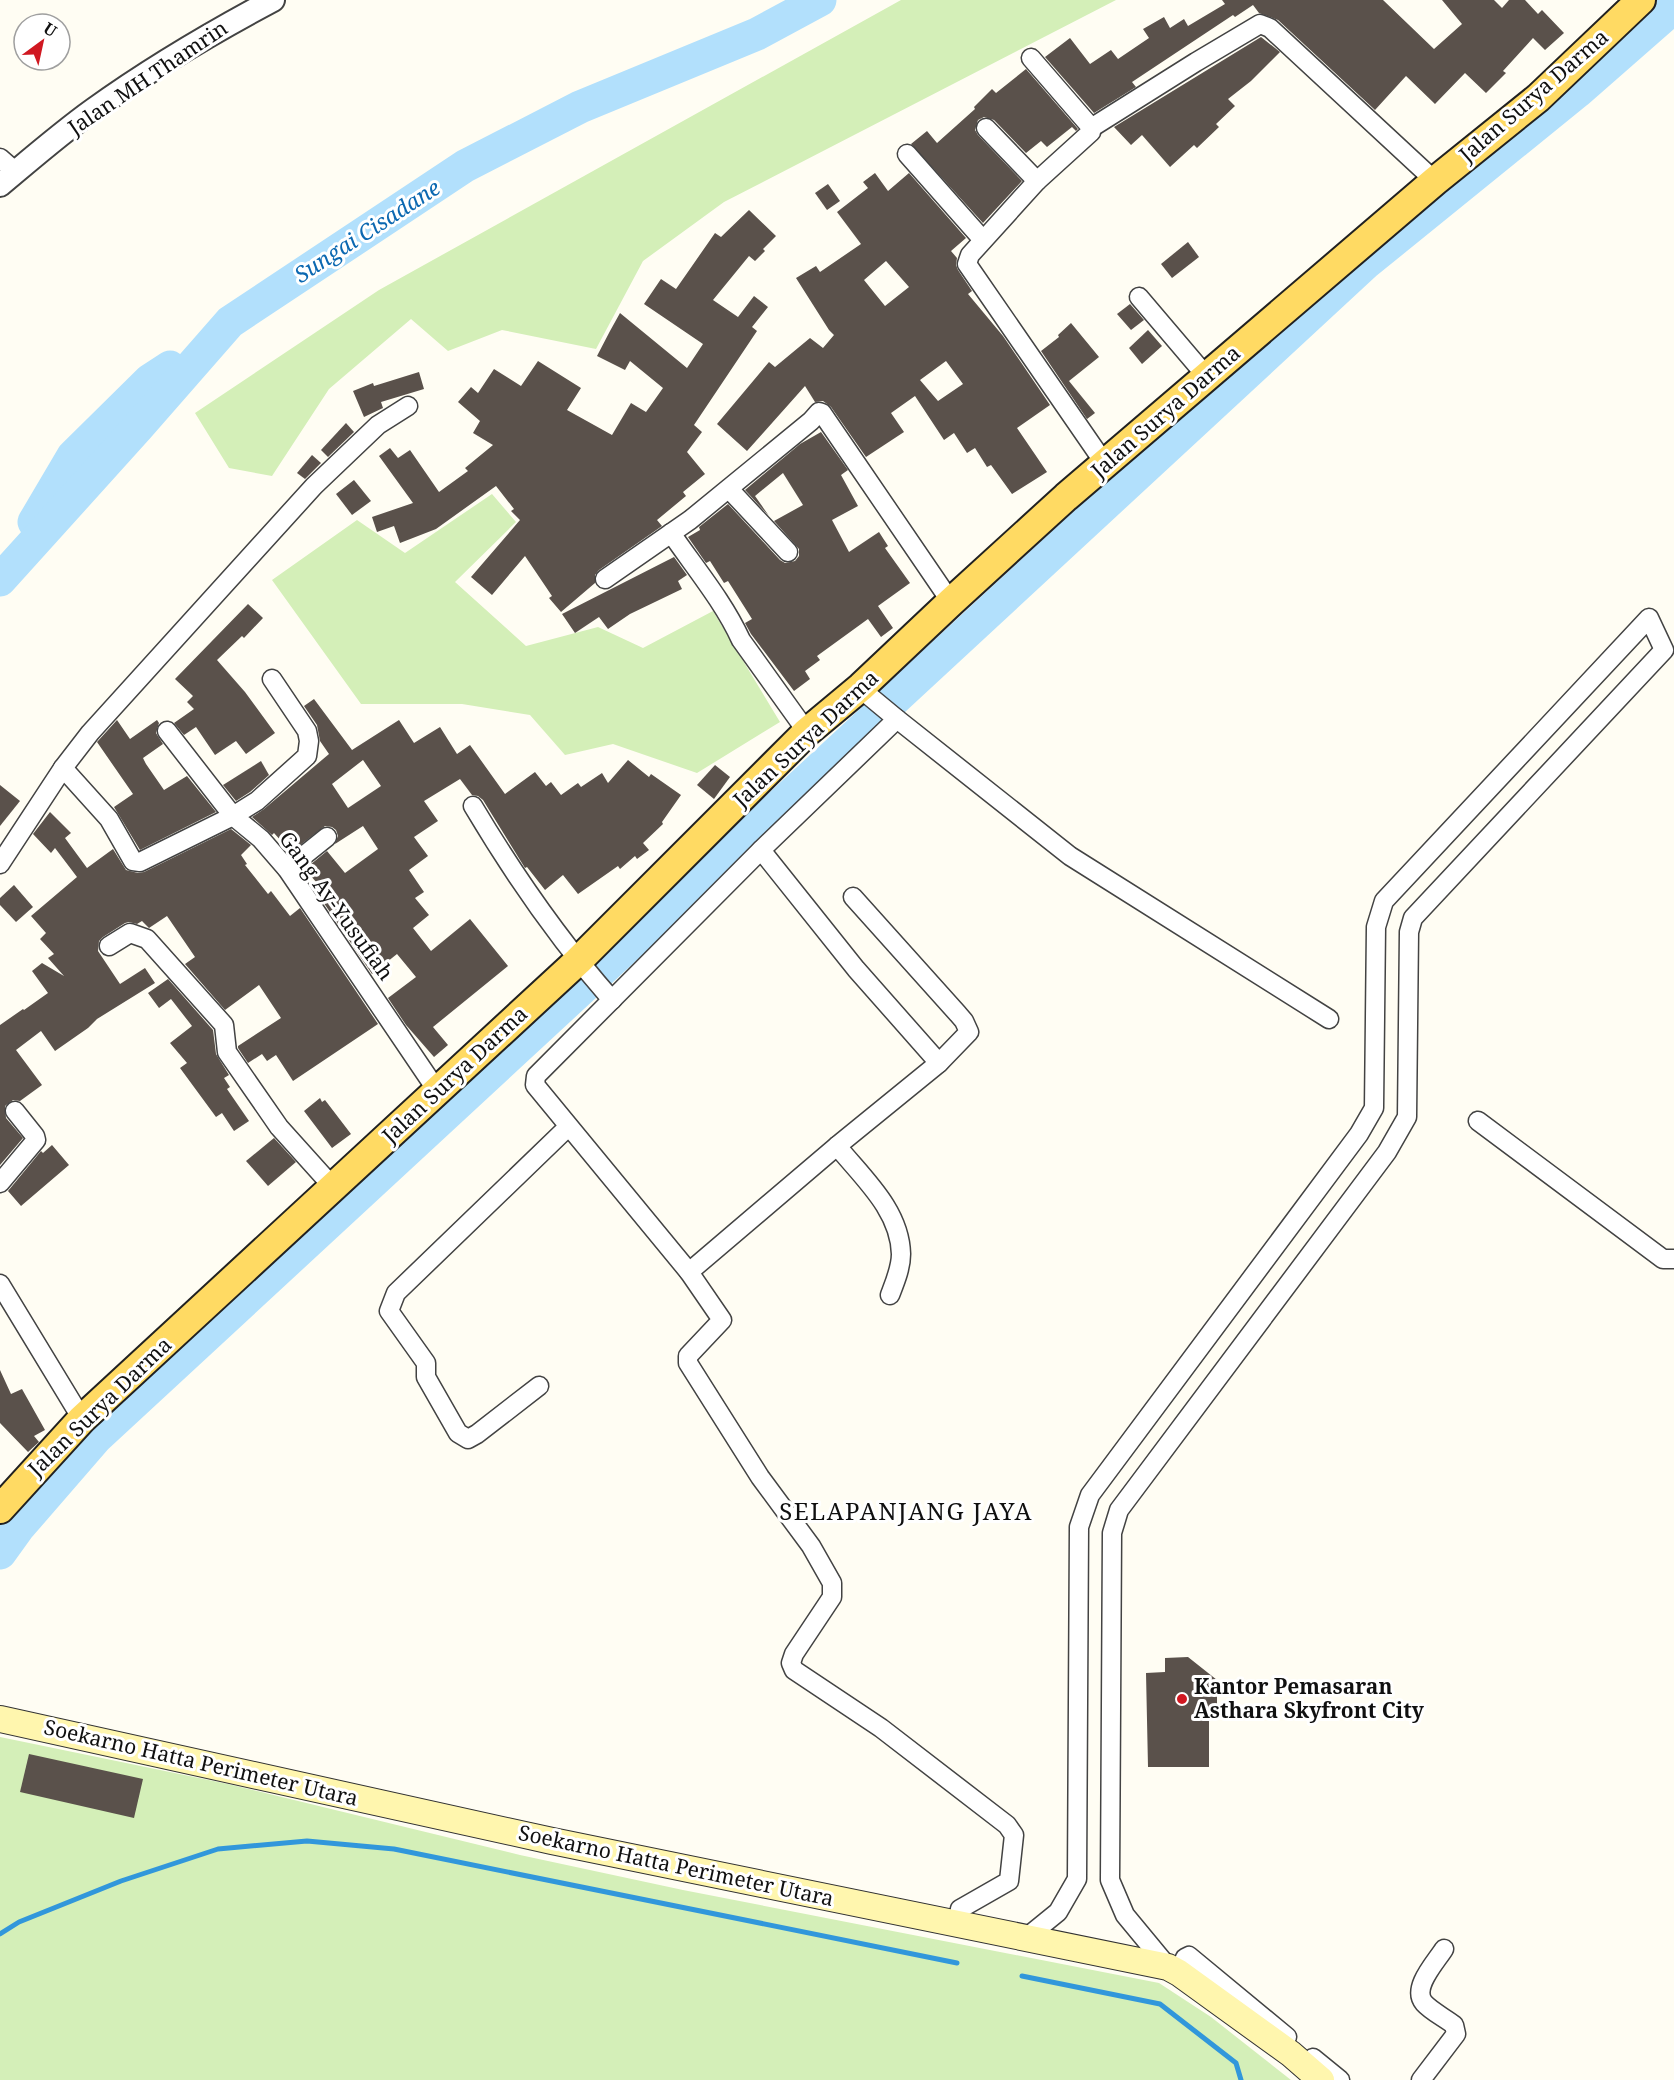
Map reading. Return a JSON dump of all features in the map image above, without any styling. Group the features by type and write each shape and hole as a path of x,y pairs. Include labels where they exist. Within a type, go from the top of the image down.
{"main road":[{"name":"Jalan Surya Darma","path":"0,1509 82,1419 333,1187 582,965 807,732 864,691 951,602 1105,464 1435,181 1538,98 1641,0"},
{"name":"Soekarno Hatta Perimeter Utara","path":"0,1719 552,1841 1173,1970 1291,2054 1321,2080"}],"street":[{"name":"Jalan MH Thamrin","path":"5,172 155,69 235,20 273,0"},
{"path":"1105,464 967,267 969,255 1037,181 1091,132 1091,128 1260,24 1266,25 1435,181"},
{"path":"1031,58 1091,128"},
{"path":"986,128 1037,181"},
{"path":"907,154 983,240"},
{"path":"1139,297 1208,377"},
{"path":"0,864 63,768 90,733 314,486 378,425 408,406"},
{"path":"605,579 729,489 819,412 822,413 951,602"},
{"path":"729,489 788,552"},
{"path":"671,533 716,597 741,640 807,732"},
{"path":"1026,1938 1058,1912 1077,1879 1079,1527 1090,1495 1359,1134 1374,1108 1376,927 1384,901 1649,618 1664,650 1413,918 1409,932 1407,1117 1387,1152 1119,1510 1112,1533 1110,1880 1125,1915 1173,1970 1189,1956 1340,2080"},
{"path":"63,768 109,819 133,861 140,862 233,816 257,801 307,756 309,741 307,731 272,679"},
{"path":"864,691 1070,856 1329,1019"},
{"path":"895,717 761,850 608,994 536,1076 535,1085 689,1272 722,1320 688,1356 688,1363 760,1477 810,1546 832,1582 831,1597 794,1654 791,1663 794,1670 881,1728 1007,1825 1014,1835 1009,1881 960,1909 957,1924"},
{"name":"Gang Ay-Yusufiah","path":"167,731 233,816 261,839 287,869 438,1092"},
{"path":"1531,744 1556,766"},
{"path":"1510,767 1534,790"},
{"path":"473,806 510,868 582,965 608,994"},
{"path":"287,869 327,837"},
{"path":"761,850 856,969 939,1064"},
{"path":"689,1272 837,1146 939,1064 969,1032 964,1022 853,897"},
{"path":"109,946 130,933 147,939 224,1025 227,1052 279,1127 333,1187"},
{"path":"0,1184 36,1140 15,1111"},
{"path":"1478,1121 1663,1259 1674,1259"},
{"path":"538,1386 468,1439 458,1433 426,1377 426,1364 389,1311 396,1293 568,1127"},
{"path":"837,1146 886,1206 897,1229 901,1254 898,1274 890,1295"},
{"path":"1250,1280 1276,1300"},
{"path":"0,1284 82,1419"},
{"path":"1233,1303 1259,1322"},
{"path":"1078,1736 1111,1738"},
{"path":"1421,2080 1455,2034 1454,2025 1423,2002 1420,1994 1420,1985 1444,1949"}],"green space":[{"path":"901,0 1116,0 724,202 643,261 596,349 502,330 448,351 411,319 329,389 272,476 229,468 195,413 379,290"},
{"path":"492,494 516,522 455,582 526,646 598,627 643,648 713,611 780,722 697,773 613,744 565,755 530,715 462,704 361,704 272,580 357,520 405,553"},
{"path":"0,1737 228,1784 520,1855 683,1890 1159,1983 1211,2017 1291,2080 0,2080"}],"building":[{"path":"1222,0 1383,0 1434,49 1462,24 1442,0 1494,0 1502,8 1509,0 1525,0 1538,14 1542,10 1564,33 1545,50 1533,38 1503,71 1506,73 1486,93 1465,73 1435,104 1406,76 1375,110 1278,20 1259,13 1253,5 1235,17 1233,15 1132,82 1136,87 1094,113 1045,57 1070,38 1090,64 1111,50 1118,59 1149,38 1143,29 1164,17 1170,28 1184,19 1188,26 1225,4"},
{"path":"1261,37 1280,52 1251,81 1228,99 1235,106 1216,124 1219,127 1197,148 1194,145 1170,167 1142,135 1131,145 1114,127"},
{"path":"1026,69 1078,129 1076,131 1072,127 1047,147 1041,141 1026,153 994,120 984,117 978,120 975,130 978,135 1022,181 983,223 911,144 927,131 937,143 975,109 974,107 992,89 996,93"},
{"path":"875,173 888,191 909,173 966,238 951,251 957,258 958,270 972,291 968,294 1003,336 1050,405 1017,428 1047,472 1012,494 991,465 987,467 975,448 967,453 954,433 944,440 915,396 891,413 904,432 866,457 831,407 823,401 815,402 805,386 747,451 717,424 769,362 775,367 810,338 823,348 834,335 796,278 816,266 820,272 861,244 837,212 868,188 863,182","holes":["886,261 909,287 885,306 864,280","946,361 963,384 938,401 920,380"]},
{"path":"828,184 840,201 827,210 815,193"},
{"path":"749,210 776,236 755,261 749,256 713,300 738,317 754,296 768,307 752,327 757,331 694,425 702,432 687,452 705,474 683,492 686,496 657,520 662,526 599,570 595,575 595,583 561,612 549,598 552,596 525,556 492,595 471,577 520,520 511,511 514,509 496,486 436,529 400,543 394,526 377,532 372,517 413,503 379,456 390,448 398,458 410,450 439,492 468,471 465,468 493,445 473,433 480,421 458,402 471,387 478,393 494,369 521,386 538,361 581,388 567,410 612,435 631,403 646,412 663,388 630,361 625,370 597,356 620,313 687,368 703,344 644,304 661,279 676,289 715,233 721,237"},
{"path":"1188,242 1199,257 1172,278 1161,264"},
{"path":"1130,304 1144,320 1131,330 1117,314"},
{"path":"1071,323 1099,357 1069,381 1095,413 1087,419 1041,351 1059,337 1058,335"},
{"path":"1148,330 1162,346 1142,364 1129,348"},
{"path":"419,372 424,389 381,402 383,408 364,417 353,391 373,383 374,386"},
{"path":"346,423 354,432 328,457 321,450"},
{"path":"821,432 848,470 841,475 858,506 832,520 849,552 879,532 888,546 885,548 910,583 878,606 893,628 881,637 868,619 817,656 820,660 805,671 810,679 794,691 751,634 745,623 752,619 728,581 724,583 710,561 706,563 688,537 700,530 699,527 728,504 780,560 785,563 795,561 799,556 799,549 774,521 803,505 783,473 755,496 769,516 745,490 800,444"},
{"path":"312,455 321,463 305,479 297,473"},
{"path":"354,480 371,501 352,515 336,494"},
{"path":"674,557 687,575 678,581 682,589 630,614 608,629 599,617 575,633 562,614"},
{"path":"248,604 263,618 244,638 242,636 217,660 245,692 275,733 246,754 236,741 215,755 196,727 184,735 174,723 194,709 187,702 193,696 175,679"},
{"path":"314,699 352,750 399,720 414,743 440,727 457,754 470,745 505,794 535,772 546,786 551,782 561,795 578,783 581,787 602,773 608,783 628,760 649,777 651,774 681,795 662,822 663,824 643,843 649,850 637,859 635,856 620,869 618,866 578,894 563,875 545,890 527,867 525,868 483,800 472,795 460,779 424,801 438,821 414,837 428,856 409,870 424,892 415,898 429,915 413,928 431,951 470,919 508,966 433,1027 448,1045 434,1057 406,1025 388,998 416,977 397,954 372,974 317,893 322,889 305,869 327,851 345,873 378,849 363,826 335,844 338,836 336,830 325,826 291,852 274,833 272,835 252,817 329,754 320,741 317,725 304,706","holes":["363,760 381,786 348,808 332,784"]},
{"path":"117,720 130,739 157,720 159,723 156,733 163,744 143,758 146,764 164,790 187,776 216,812 140,850 114,807 133,794 97,742"},
{"path":"261,761 269,775 236,801 223,785"},
{"path":"715,765 730,777 714,799 697,785"},
{"path":"0,785 20,801 0,826"},
{"path":"50,812 71,833 65,838 87,868 113,849 126,870 138,873 231,829 251,845 241,855 247,864 245,865 268,894 271,891 290,916 300,908 378,1024 293,1081 276,1055 267,1061 262,1054 248,1063 238,1048 281,1018 259,985 225,1010 185,964 195,957 167,916 149,928 142,921 137,924 125,923 99,941 98,951 120,984 145,968 155,983 97,1019 55,1051 41,1031 16,1050 42,1085 20,1101 13,1100 5,1106 6,1118 23,1138 0,1165 0,1025 48,993 32,971 42,963 64,976 48,958 54,954 40,939 46,933 31,916 77,877 55,848 51,853 33,834"},
{"path":"14,885 33,907 16,922 0,905 0,898"},
{"path":"168,979 213,1030 216,1054 229,1075 224,1078 230,1087 227,1089 249,1121 234,1131 222,1113 216,1117 180,1068 187,1063 170,1043 192,1026 171,999 159,1008 148,993"},
{"path":"320,1098 322,1102 325,1100 351,1134 332,1148 304,1111"},
{"path":"274,1138 296,1162 268,1186 246,1161"},
{"path":"52,1145 69,1165 21,1206 8,1191 41,1151 43,1153"},
{"path":"0,1370 11,1394 22,1389 45,1430 34,1436 39,1442 28,1452 0,1423"},
{"name":"Kantor Pemasaran Asthara Skyfront City","path":"1188,1657 1217,1680 1217,1718 1209,1718 1209,1767 1148,1767 1146,1673 1165,1672 1165,1658"},
{"path":"29,1754 143,1779 134,1818 20,1792"}],"waterway":[{"name":"Sungai Cisadane","path":"0,580 230,322 465,166 580,107 757,34 820,0"},
{"path":"0,1553 18,1528 96,1438 1366,263 1577,92 1674,7"},
{"path":"34,522 73,456 150,380 170,367"},
{"path":"0,1934 19,1922 121,1881 218,1849 307,1841 394,1849 957,1963"},
{"path":"1022,1976 1160,2004 1236,2063 1241,2080"}],"place":[{"name":"Kantor Pemasaran Asthara Skyfront City","path":"1182,1699"}],"district":[{"name":"SELAPANJANG JAYA","path":"906,1512"}]}
